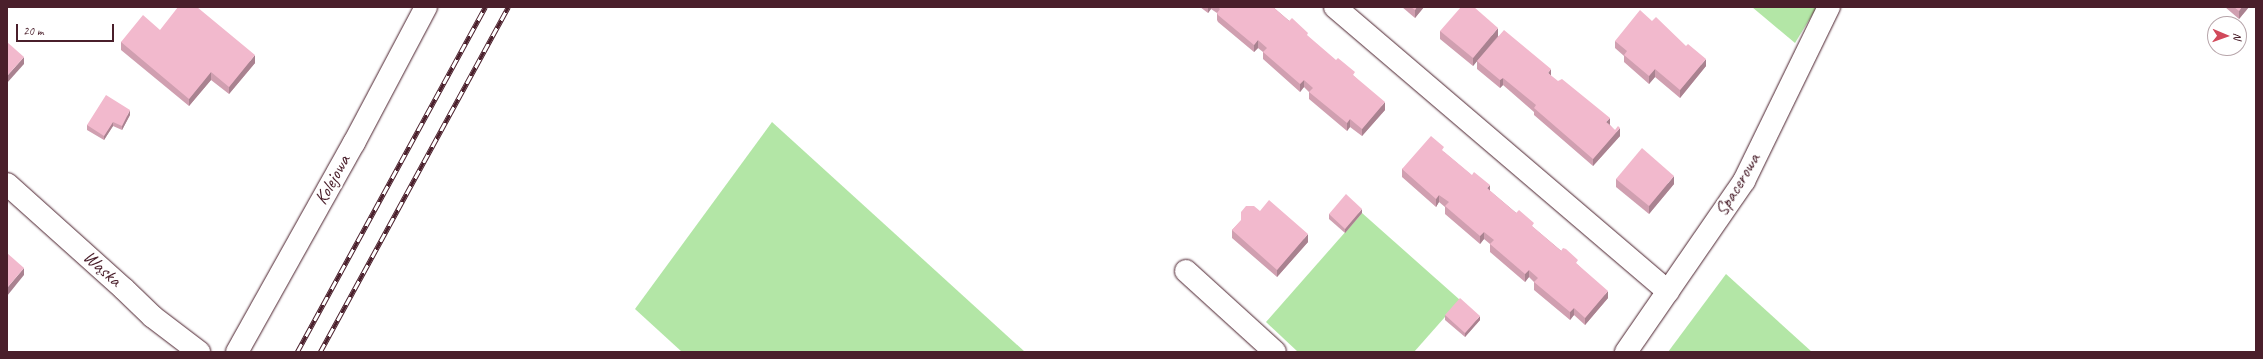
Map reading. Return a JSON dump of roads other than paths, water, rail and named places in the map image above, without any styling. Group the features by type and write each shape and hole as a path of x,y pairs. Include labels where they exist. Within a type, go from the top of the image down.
{"street":[{"name":"Kolejowa","path":"237,352 354,143 426,7"},
{"path":"1335,7 1668,291"},
{"name":"Spacerowa","path":"1626,352 1744,181 1829,7"},
{"name":"Wąska","path":"7,184 153,317 199,352"},
{"path":"1186,271 1275,352"}],"railway":[{"path":"297,352 485,7"},
{"path":"320,352 508,7"}]}
